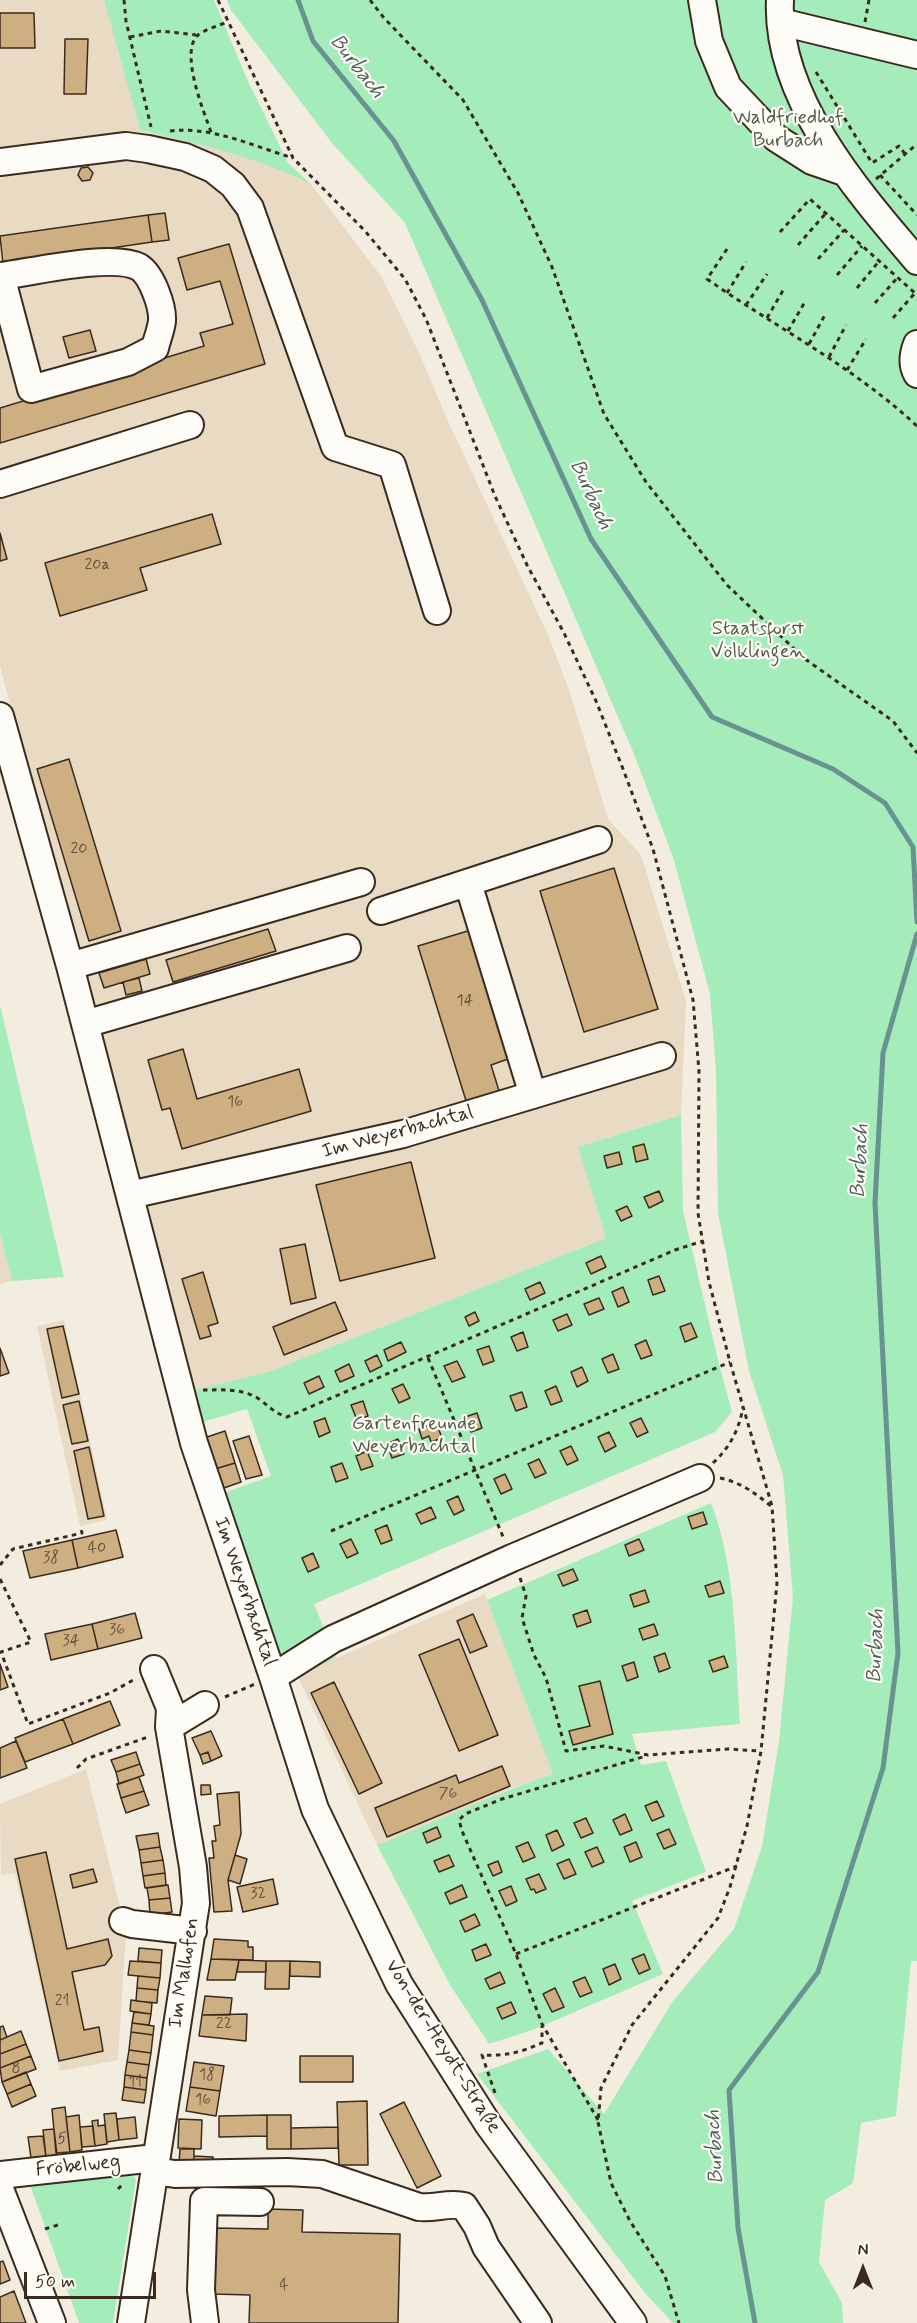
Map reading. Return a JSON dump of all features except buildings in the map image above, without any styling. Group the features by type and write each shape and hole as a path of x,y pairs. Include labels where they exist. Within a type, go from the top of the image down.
{"street":[{"path":"702,0 709,41 728,87 776,138 812,161 844,172"},
{"path":"907,269 816,129 799,92 784,49 780,11 917,55"},
{"path":"0,162 126,147 151,141 213,169 233,185 250,208 334,447 392,465 437,611"},
{"path":"118,261 140,268 154,284 162,319 155,348 128,362 31,389 1,276 118,261"},
{"path":"917,344 914,351 914,368 917,374"},
{"path":"0,484 190,425"},
{"name":"Im Weyerbachtal","path":"0,716 70,966 180,1395 268,1679"},
{"path":"381,911 598,840"},
{"path":"70,966 361,882"},
{"path":"468,883 533,1095"},
{"path":"85,1024 347,948"},
{"name":"Im Weyerbachtal","path":"130,1195 404,1134 662,1056"},
{"path":"268,1679 333,1639 512,1558 700,1478"},
{"name":"Im Malhofen","path":"131,2323 196,1903 169,1726 170,1708 154,1669"},
{"name":"Von-der-Heydt-Straße","path":"268,1679 315,1809 399,1984 488,2124 633,2323"},
{"path":"169,1726 205,1705"},
{"path":"123,1921 193,1931"},
{"name":"Fröbelweg","path":"0,2175 154,2165 176,2174 287,2172 322,2174 419,2206 430,2208 455,2204 464,2206 477,2226 486,2247 538,2323"},
{"path":"0,2189 9,2241 52,2323"},
{"path":"205,2323 201,2290 204,2201 260,2202"}],"path":[{"path":"124,0 151,141 186,129 211,132 293,158"},
{"path":"218,0 293,158 365,231 405,279 426,319 495,496 596,702 653,849 693,1000 699,1071 698,1213 709,1282 772,1506 777,1583 761,1751 747,1826 718,1918 632,2025 601,2088 598,2121 611,2183 630,2221 665,2276 679,2323"},
{"path":"370,0 384,18 463,100 518,193 552,267 604,414 646,482 727,585 805,659 893,721 917,753"},
{"path":"863,32 869,0"},
{"path":"130,37 161,32 197,35 227,22"},
{"path":"197,35 192,46 193,75 211,132"},
{"path":"838,109 873,163 899,146 905,154"},
{"path":"888,169 917,144"},
{"path":"880,175 917,215"},
{"path":"780,232 810,199 880,260 907,269"},
{"path":"798,245 826,213"},
{"path":"818,259 844,230"},
{"path":"837,275 862,246"},
{"path":"727,249 707,279 848,370 888,399 917,426"},
{"path":"856,288 880,260"},
{"path":"727,293 746,262"},
{"path":"893,318 916,294 907,269"},
{"path":"875,303 907,269"},
{"path":"746,305 767,274"},
{"path":"767,318 785,287"},
{"path":"788,331 806,300"},
{"path":"809,344 826,313"},
{"path":"829,357 846,325"},
{"path":"848,370 866,339"},
{"path":"180,1395 197,1390 241,1391 259,1399 276,1414 287,1417 675,1250 703,1241"},
{"path":"428,1358 526,1596 522,1618 534,1655 546,1678 566,1751 604,1746 648,1755"},
{"path":"331,1531 730,1362"},
{"path":"700,1478 724,1453 739,1428 743,1405"},
{"path":"700,1478 716,1477 734,1481 772,1506"},
{"path":"0,1565 13,1549 82,1533 80,1526"},
{"path":"0,1579 32,1641 2,1652 28,1724 110,1693 154,1669"},
{"path":"205,1705 268,1679"},
{"path":"78,1768 86,1759 141,1740 169,1726"},
{"path":"598,2121 542,2024 516,1954 459,1820 465,1814 502,1799 648,1755 728,1749 761,1751"},
{"path":"516,1954 736,1866"},
{"path":"488,2124 497,2101 482,2055 499,2056 519,2053 542,2043 542,2024"},
{"path":"45,2229 58,2225"}],"shaded area":[{"path":"0,0 104,0 140,130 227,151 279,168 311,184 381,276 420,355 447,419 549,637 570,693 608,819 641,855 686,1001 681,1115 578,1147 606,1238 271,1371 192,1392 0,666"},
{"path":"0,1233 12,1281 0,1284"},
{"path":"64,1320 107,1520 80,1526 37,1326"},
{"path":"485,1594 553,1774 511,1788 462,1811 377,1845 297,1675"},
{"path":"86,1769 126,1932 118,2060 60,2071 15,1873 1,1875 0,1804"}],"green space":[{"path":"104,0 214,0 247,79 288,163 311,184 249,159 140,130"},
{"name":"Staatsforst Völklingen","path":"227,0 917,0 917,1961 911,1961 896,2116 861,2123 853,2183 825,2200 819,2262 842,2303 843,2323 673,2323 645,2293 477,2074 548,2049 604,2114 673,2001 734,1929 762,1847 779,1741 793,1597 783,1475 749,1371 718,1213 716,1072 710,994 674,860 634,754 405,223 332,143 231,10"},
{"path":"0,1005 64,1277 12,1281 0,1233"},
{"name":"Gartenfreunde Weyerbachtal","path":"681,1115 683,1211 732,1412 715,1432 314,1604 336,1658 291,1679 270,1629 223,1493 271,1476 247,1409 202,1422 192,1391 271,1371 606,1238 578,1147"},
{"path":"711,1503 720,1529 730,1583 740,1724 632,1734 641,1765 666,1761 706,1872 632,1901 663,1974 535,2029 489,2044 450,1985 377,1845 508,1790 553,1774 487,1600"},
{"path":"127,2169 136,2179 113,2323 79,2323 28,2179"}],"waterway":[{"name":"Burbach","path":"298,0 313,41 394,141 482,300 591,539 712,717 833,769 885,803 913,847 917,922"},
{"name":"Burbach","path":"755,2323 738,2228 729,2090 818,1972 883,1768 898,1653 875,1203 883,1053 917,934"}],"park label":[{"name":"Waldfriedhof Burbach","path":"788,130"}]}
